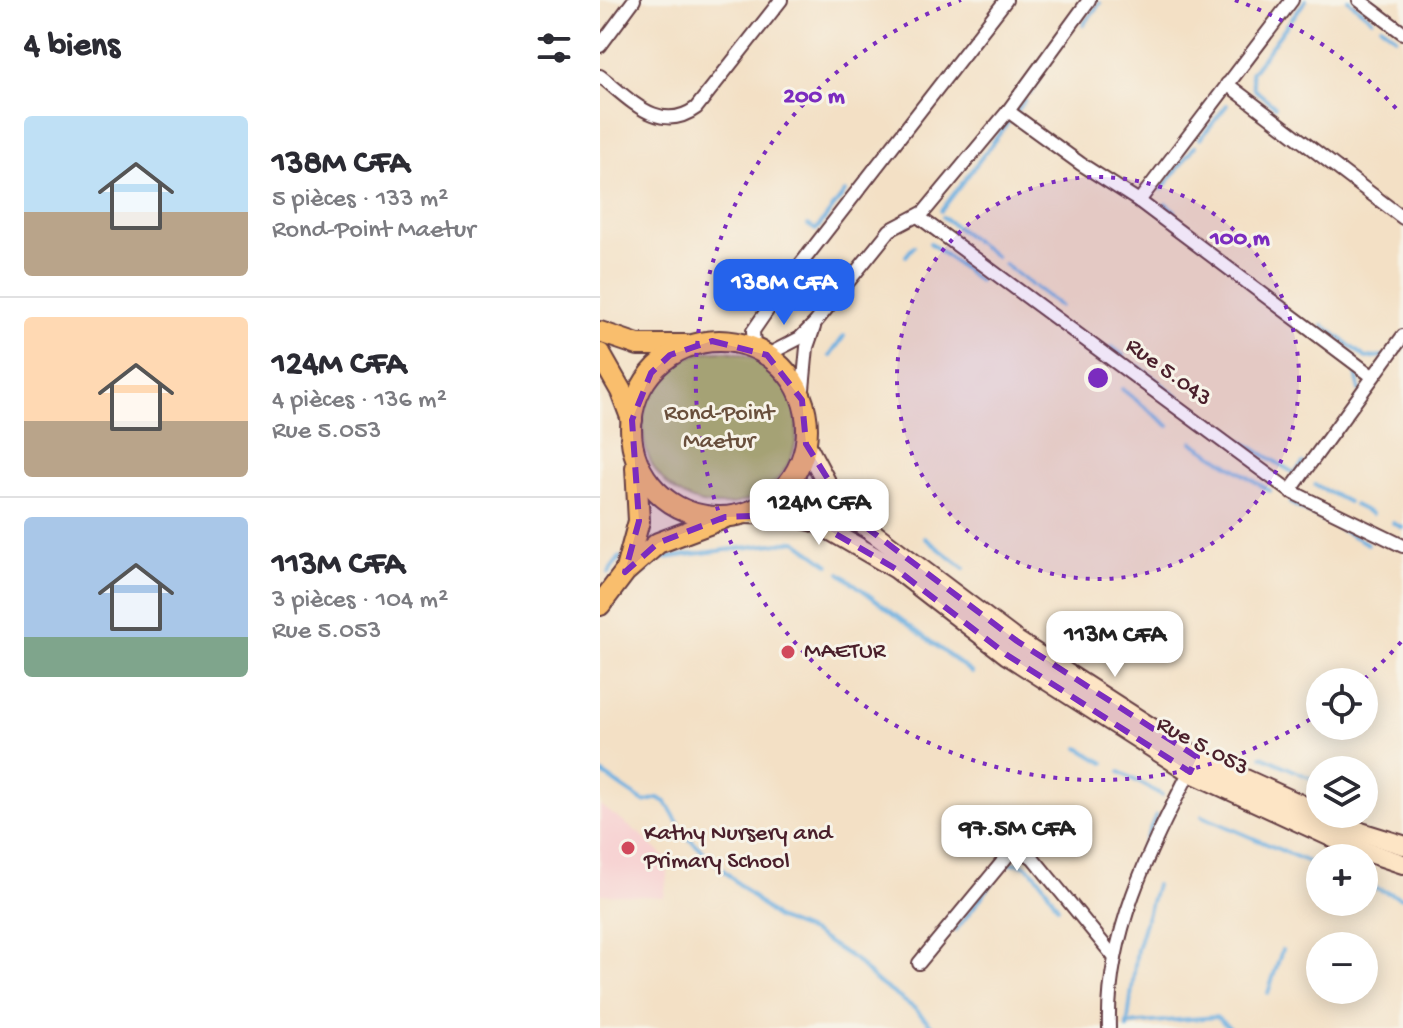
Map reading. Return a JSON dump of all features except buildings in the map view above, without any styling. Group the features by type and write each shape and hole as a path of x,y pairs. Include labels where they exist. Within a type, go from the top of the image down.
{"main road":[{"path":"600,332 638,345 667,347 712,341 734,342 761,351 788,374 802,400 807,422 806,444 798,468 785,488 766,504 658,543 625,572 600,605"},
{"path":"632,420 638,395 651,373 670,355 694,344"},
{"path":"600,354 621,391 632,420 639,521 625,572"},
{"path":"600,373 621,391"},
{"name":"Rue 5.053","path":"806,444 832,493 851,516 1017,641 1194,765 1306,808"},
{"path":"635,453 648,480 669,501 696,514 734,516"},
{"name":"Rue 5.053","path":"734,516 785,515 815,522 896,569 1007,655 1194,765 1355,848 1403,864"},
{"name":"Rue 5.053","path":"1352,828 1403,845"}],"street":[{"path":"600,46 634,0"},
{"path":"600,76 656,117 677,118 687,114 696,108 781,0"},
{"path":"1006,0 786,283 753,331 761,351 792,343 815,323 890,230 919,217 1008,111 1089,0"},
{"path":"1139,201 1292,0"},
{"path":"1359,0 1403,33"},
{"path":"1227,84 1403,218"},
{"path":"1008,111 1139,201 1372,376"},
{"name":"Rue 5.043","path":"919,217 1290,491 1403,546"},
{"path":"802,400 807,347 815,323"},
{"path":"1290,491 1403,336"},
{"path":"1109,1028 1115,958 1124,919 1144,863 1194,765"},
{"path":"919,963 1009,854 1018,852 1027,853 1033,858 1115,958"}],"highlighted area":[{"path":"712,341 767,355 802,400 806,444 851,516 1017,641 1197,757 1190,772 1007,655 896,569 815,522 785,515 725,517 658,543 625,572 639,521 632,420 651,373 670,355"}],"shaded area":[{"name":"Kathy Nursery and Primary School","path":"600,805 641,835 669,861 664,897 600,894"}],"green space":[{"name":"Rond-Point Maetur","path":"720,351 750,357 775,373 791,398 797,428 791,458 775,483 750,499 720,505 690,499 665,483 649,458 643,428 649,398 665,373 690,357"}],"waterway":[{"path":"1275,106 1254,89 1251,73 1306,0"},
{"path":"1348,0 1372,19"},
{"path":"1083,25 1100,3"},
{"path":"1381,26 1396,37"},
{"path":"1031,93 1039,81"},
{"path":"941,211 1025,100"},
{"path":"1200,139 1227,105"},
{"path":"1162,189 1195,146"},
{"path":"808,225 816,230 845,192"},
{"path":"1166,204 1175,211"},
{"path":"943,217 996,257"},
{"path":"930,243 979,281"},
{"path":"906,256 914,246"},
{"path":"1004,264 1031,285"},
{"path":"1035,287 1060,306"},
{"path":"1323,325 1366,358 1383,356"},
{"path":"830,356 844,336"},
{"path":"1112,347 1124,356"},
{"path":"1138,366 1181,399"},
{"path":"1356,371 1359,390"},
{"path":"1122,389 1169,426"},
{"path":"1188,404 1198,411"},
{"path":"1203,416 1235,437"},
{"path":"1192,442 1270,491"},
{"path":"1243,442 1294,473"},
{"path":"1296,472 1303,463"},
{"path":"1315,485 1348,502"},
{"path":"1290,503 1368,544"},
{"path":"1354,505 1372,514"},
{"path":"1393,523 1403,528"},
{"path":"925,538 964,568"},
{"path":"645,572 656,559 796,541 829,565"},
{"path":"608,573 620,557"},
{"path":"840,573 972,673"},
{"path":"1079,748 1104,763"},
{"path":"1262,756 1306,776"},
{"path":"600,772 644,802 658,798 666,802 685,835 776,918 813,933 854,959 934,1028"},
{"path":"1120,772 1162,795"},
{"path":"1109,948 1126,884 1156,815"},
{"path":"1202,816 1306,861"},
{"path":"1007,865 1016,863 1031,869 1058,907"},
{"path":"956,930 994,881"},
{"path":"1127,1028 1137,949 1156,885"},
{"path":"1378,889 1403,898"},
{"path":"1268,993 1282,950"},
{"path":"1127,1024 1216,1017 1230,1028"}],"place":[{"name":"MAETUR","path":"788,652"},
{"name":"Kathy Nursery and Primary School","path":"628,848"}]}
